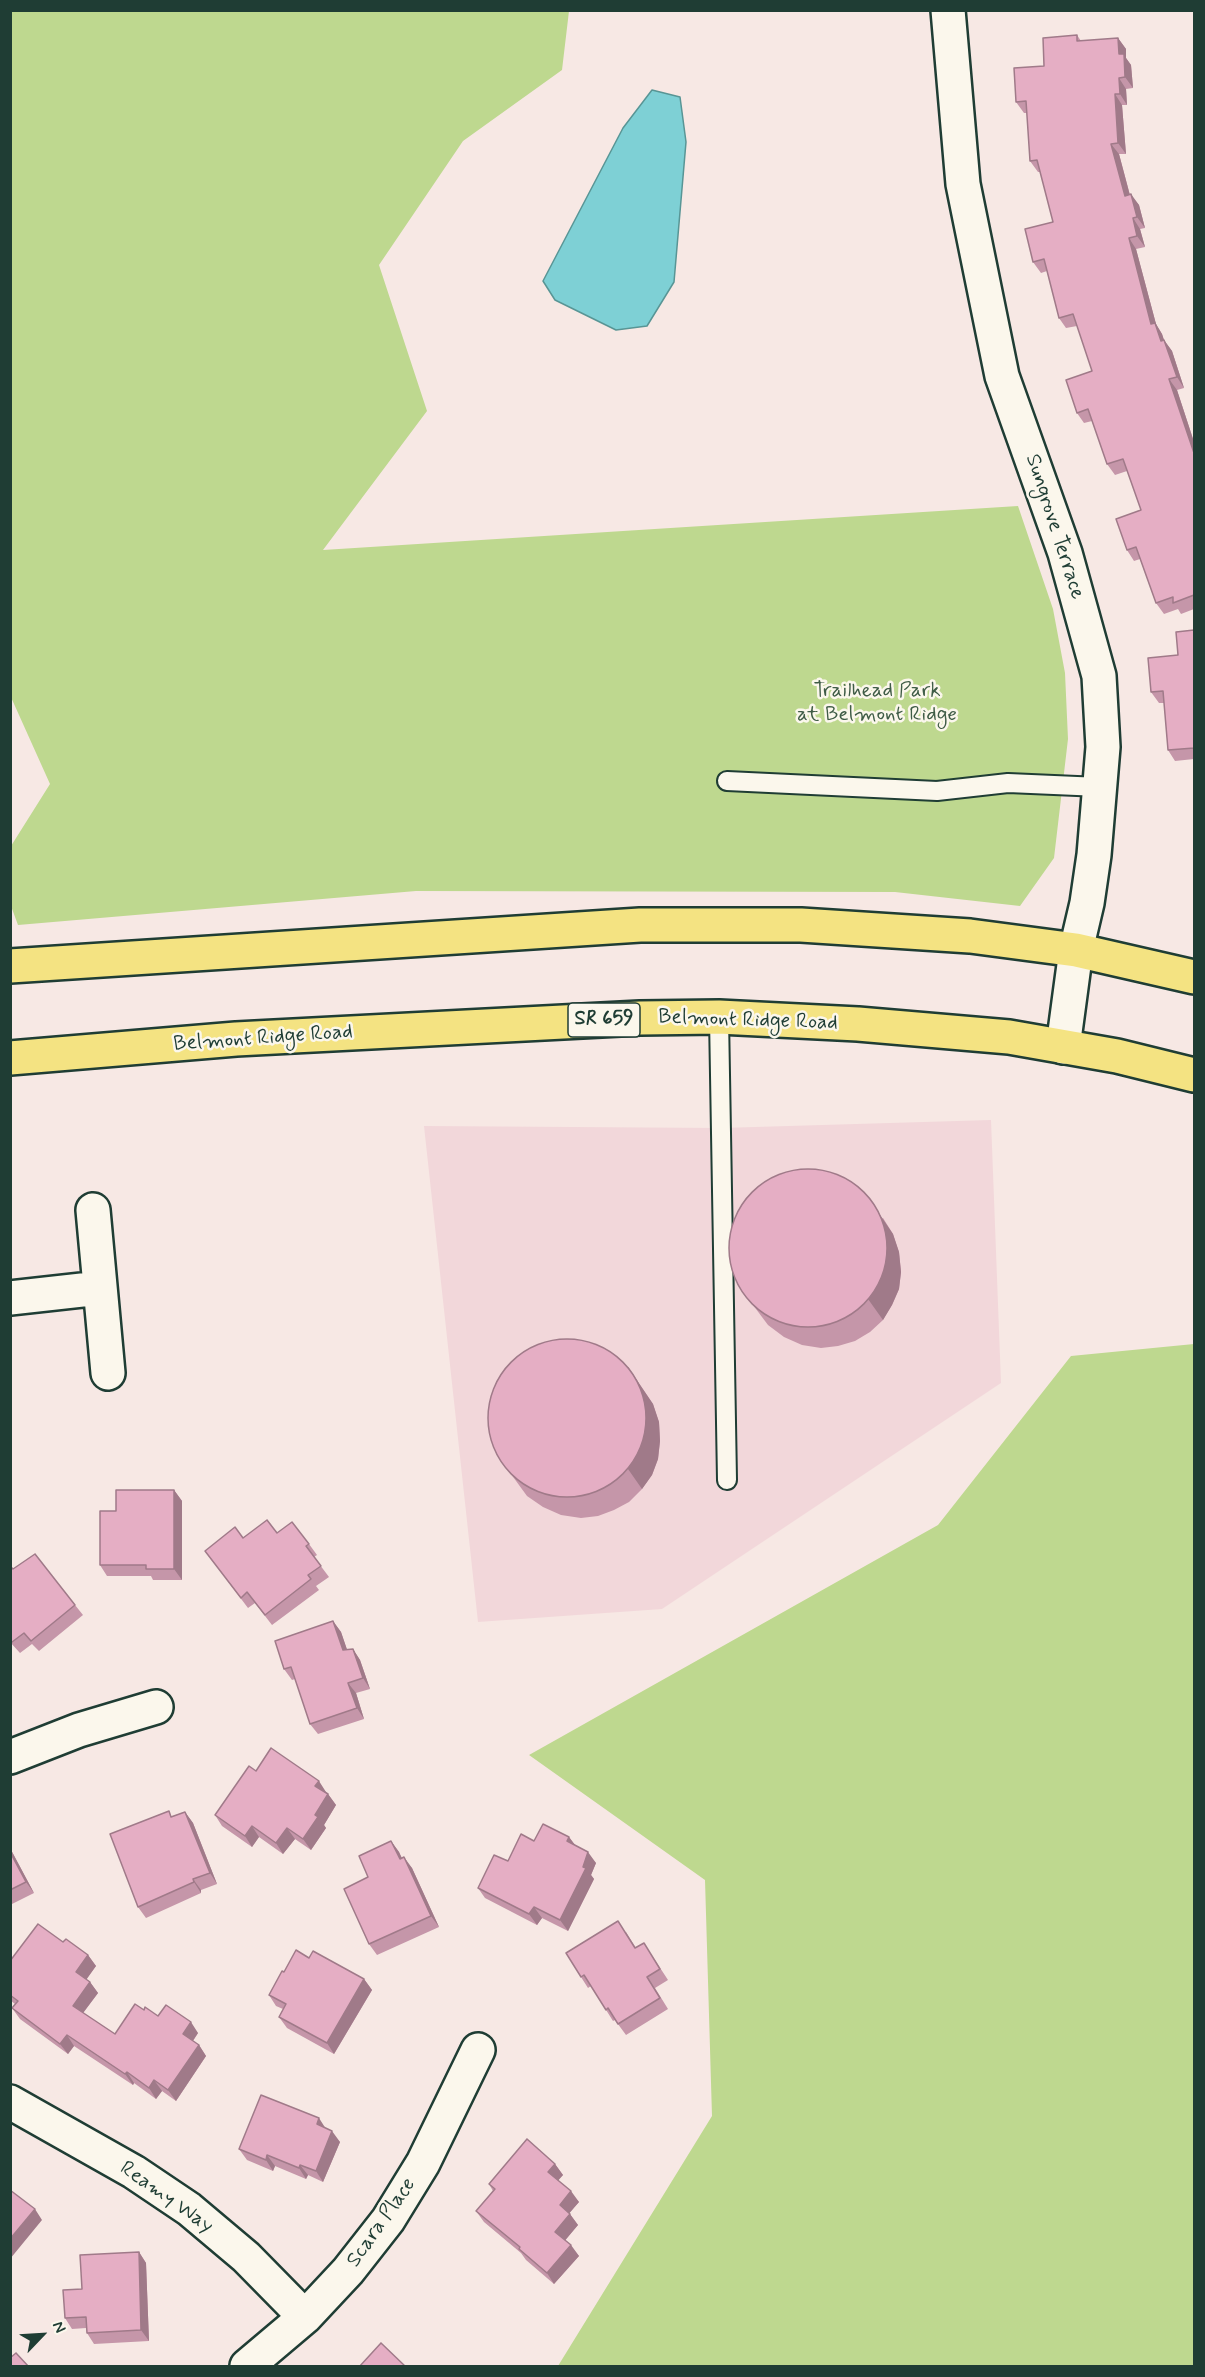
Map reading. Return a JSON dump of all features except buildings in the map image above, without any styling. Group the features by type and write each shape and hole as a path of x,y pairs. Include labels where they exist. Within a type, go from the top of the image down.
{"main road":[{"path":"10,966 640,925 812,926 970,936 1076,950 1194,977"},
{"name":"Belmont Ridge Road","path":"10,1059 248,1039 640,1018 719,1017 858,1024 998,1036 1117,1056 1194,1075"}],"street":[{"name":"Sungrove Terrace","path":"948,10 963,184 1002,376 1065,553 1099,676 1103,747 1100,787 1087,903 1076,950 1063,1047"},
{"path":"93,1210 108,1372"},
{"path":"10,1298 100,1288"},
{"path":"10,1757 78,1730 156,1707"},
{"name":"Scara Place","path":"247,2367 304,2317 348,2271 388,2220 423,2163 478,2050"},
{"name":"Reamy Way","path":"10,2102 135,2172 189,2209 246,2257 304,2317"}],"lane":[{"path":"727,781 937,791 1008,783 1100,787"},
{"path":"719,1017 727,1480"}],"shaded area":[{"path":"991,1120 1001,1383 662,1609 478,1622 424,1126 721,1128"}],"green space":[{"name":"Trailhead Park at Belmont Ridge","path":"11,11 569,11 562,70 463,141 379,265 427,411 323,550 1018,506 1053,609 1065,673 1068,739 1054,858 1020,906 895,892 416,891 18,925 11,906 11,846 50,784 10,695"},
{"path":"1194,1344 1194,2366 558,2366 712,2116 705,1880 529,1755 938,1525 1071,1356"}],"water":[{"path":"652,90 680,97 686,142 674,282 647,326 616,330 555,300 543,281 623,128"}]}
